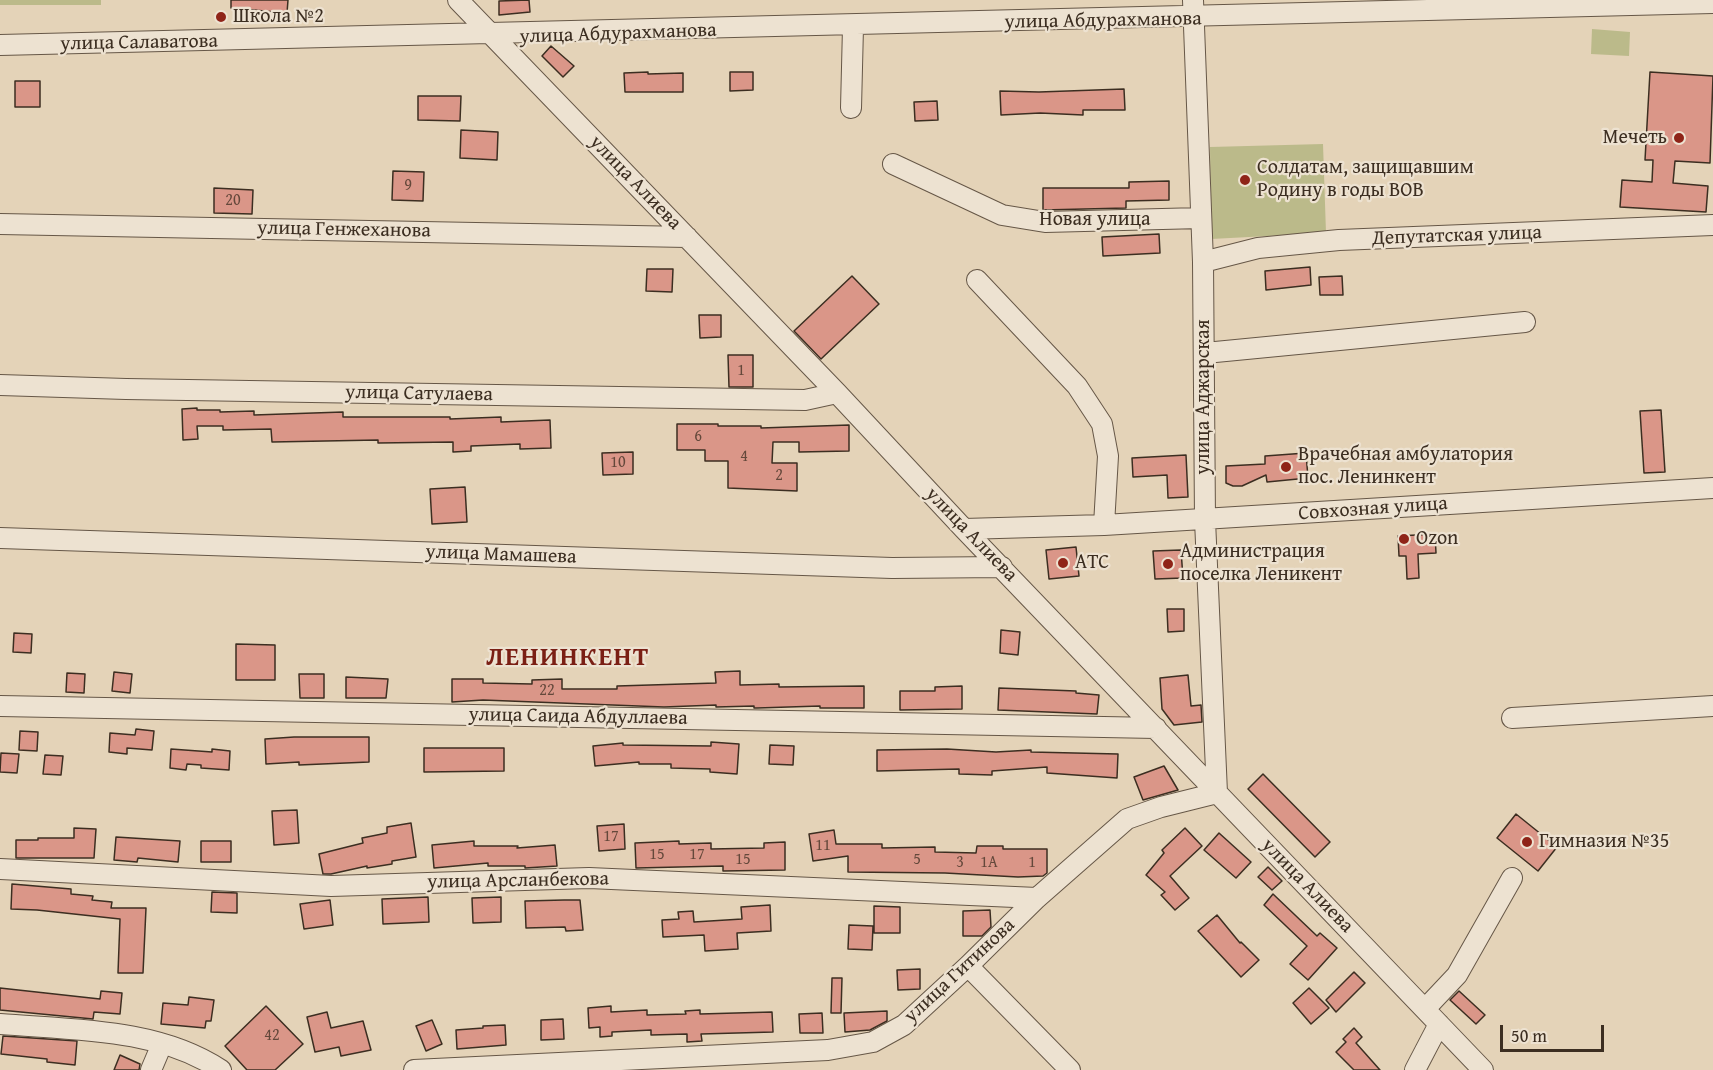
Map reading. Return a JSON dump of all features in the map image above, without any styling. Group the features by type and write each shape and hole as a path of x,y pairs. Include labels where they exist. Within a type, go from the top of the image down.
{"street":[{"name":"улица Алиева","path":"458,0 837,393 964,529 1483,1070"},
{"name":"улица Абдурахманова","path":"494,37 854,27 1194,10 1713,3"},
{"name":"улица Аджарская","path":"1194,10 1205,353 1204,520 1217,793"},
{"path":"851,108 854,27"},
{"name":"улица Салаватова","path":"0,45 494,37"},
{"name":"Новая улица","path":"893,164 1002,215 1046,222 1201,218"},
{"name":"улица Генжеханова","path":"0,224 687,237"},
{"name":"Депутатская улица","path":"1203,262 1258,248 1340,240 1713,225"},
{"path":"977,280 1077,386 1102,424 1108,456 1104,525"},
{"path":"1205,353 1525,322"},
{"name":"улица Сатулаева","path":"0,385 805,400 837,393"},
{"name":"Совхозная улица","path":"964,529 1204,520 1713,488"},
{"name":"улица Мамашева","path":"0,538 892,568 1002,567"},
{"name":"улица Саида Абдуллаева","path":"0,706 1156,728"},
{"path":"1512,718 1713,706"},
{"name":"улица Гитинова","path":"414,1070 749,1062 873,1042 904,1025 1037,898 1126,819 1161,807 1217,793"},
{"name":"улица Арсланбекова","path":"0,869 331,886 589,878 1037,898"},
{"path":"1415,1070 1432,1017 1512,878"},
{"path":"968,966 1070,1070"},
{"path":"0,1024 116,1034 162,1044 200,1056 221,1070"},
{"path":"151,1070 162,1044"}],"shaded area":[{"path":"0,0 101,0 101,5 0,5"},
{"path":"1592,29 1630,32 1629,56 1591,54"},
{"path":"1323,144 1326,233 1211,239 1210,147"}],"building":[{"path":"231,0 288,0 287,13 231,8"},
{"path":"529,0 530,12 499,15 499,1"},
{"path":"551,46 574,66 563,77 542,56"},
{"path":"648,72 648,74 683,73 683,92 625,92 624,73"},
{"path":"730,72 753,72 753,90 730,91"},
{"name":"Мечеть","path":"1650,72 1713,76 1710,163 1675,161 1673,183 1708,186 1706,212 1620,207 1622,180 1652,182 1653,160 1645,160"},
{"path":"15,81 40,81 40,107 15,107"},
{"path":"1124,89 1125,110 1083,110 1083,115 1040,113 1001,115 1000,91"},
{"path":"418,96 461,96 460,121 418,120"},
{"path":"937,101 938,120 915,121 914,102"},
{"path":"461,130 498,132 497,160 460,158"},
{"path":"393,171 424,172 423,201 392,200"},
{"path":"1169,181 1169,200 1126,201 1126,208 1043,210 1043,188 1129,188 1129,182"},
{"path":"214,188 253,190 252,214 214,213"},
{"path":"1159,234 1160,253 1103,256 1102,237"},
{"path":"1310,267 1311,285 1266,290 1265,271"},
{"path":"647,269 673,269 672,292 646,291"},
{"path":"852,276 879,304 821,359 794,331"},
{"path":"1342,276 1343,295 1320,295 1319,277"},
{"path":"699,315 721,315 721,337 700,338"},
{"path":"728,355 753,355 753,387 729,387"},
{"path":"197,408 197,410 220,410 220,412 254,411 254,415 343,412 343,417 450,417 450,419 501,417 501,422 550,420 551,448 520,449 520,444 471,446 471,451 453,452 453,442 378,443 378,440 272,442 271,429 223,430 223,426 197,426 198,439 183,440 182,409"},
{"path":"1661,410 1665,472 1644,473 1640,411"},
{"path":"677,424 761,426 761,428 849,425 849,451 799,452 799,442 773,442 772,463 797,463 797,491 728,488 728,461 705,461 705,450 677,450"},
{"path":"633,452 633,474 603,475 602,453"},
{"path":"1306,453 1308,478 1267,482 1266,475 1242,486 1226,483 1226,466 1265,464 1265,456"},
{"path":"1186,455 1188,497 1168,498 1167,475 1133,477 1132,458"},
{"path":"465,487 467,522 432,524 430,489"},
{"path":"1435,534 1436,553 1418,554 1419,578 1407,579 1406,556 1399,556 1398,536"},
{"name":"АТС","path":"1076,547 1079,576 1049,579 1046,550"},
{"name":"Администрация поселка Леникент","path":"1181,550 1183,578 1155,579 1153,551"},
{"path":"1167,609 1184,609 1184,631 1168,632"},
{"path":"1001,630 1020,632 1018,655 1000,653"},
{"path":"14,633 32,634 31,653 13,652"},
{"path":"236,644 275,645 275,680 236,680"},
{"path":"740,671 740,685 864,686 864,708 820,708 820,706 754,708 754,706 716,707 716,705 664,707 483,700 452,702 452,679 483,679 483,683 532,684 532,680 562,679 562,689 617,689 617,686 716,683 715,672"},
{"path":"114,672 132,674 130,693 112,691"},
{"path":"67,673 85,674 84,693 66,692"},
{"path":"299,674 324,674 324,698 300,698"},
{"path":"1188,675 1191,706 1201,705 1202,722 1174,725 1162,709 1160,678"},
{"path":"346,677 388,679 386,698 346,698"},
{"path":"962,686 962,709 900,710 900,691 935,691 935,687"},
{"path":"999,688 1076,691 1076,693 1099,695 1097,714 998,710"},
{"path":"136,729 154,731 152,750 127,748 127,754 109,752 110,733 135,735"},
{"path":"20,731 38,732 37,751 19,750"},
{"path":"369,737 369,762 266,764 265,739"},
{"path":"711,742 739,744 737,774 710,772 710,769 671,768 671,764 639,764 639,762 595,766 593,746 623,743 623,745 711,746"},
{"path":"770,745 794,746 793,765 769,764"},
{"path":"424,748 504,748 504,771 424,772"},
{"path":"171,749 230,751 229,770 201,768 201,765 187,764 186,770 170,768"},
{"path":"947,749 1118,754 1117,778 1047,773 1047,767 992,771 992,775 959,774 959,769 877,771 877,750"},
{"path":"1,753 19,754 17,773 0,772"},
{"path":"45,755 63,756 61,775 43,774"},
{"path":"1164,766 1178,790 1143,800 1134,777"},
{"path":"1263,774 1330,842 1315,857 1248,789"},
{"path":"297,810 299,843 274,845 272,811"},
{"name":"Гимназия №35","path":"1516,814 1557,847 1538,871 1497,838"},
{"path":"411,823 416,857 392,861 392,864 323,874 319,854 363,843 362,838 387,833 387,827"},
{"path":"624,824 625,849 599,851 597,826"},
{"path":"74,828 96,829 94,858 16,858 16,840 74,838"},
{"path":"1185,828 1202,846 1170,876 1189,898 1175,910 1161,895 1165,892 1146,875 1164,853 1162,850"},
{"path":"834,830 836,844 882,844 882,848 935,847 935,852 976,853 977,846 1003,846 1003,849 1047,849 1047,873 1043,876 1018,877 945,873 848,872 848,856 813,861 809,834"},
{"path":"1219,833 1251,862 1236,878 1204,850"},
{"path":"116,837 180,841 178,862 138,858 137,862 114,860"},
{"path":"201,841 231,841 231,862 201,862"},
{"path":"474,841 474,846 518,846 517,848 555,845 557,866 525,868 525,866 488,866 488,863 434,868 432,845"},
{"path":"679,841 679,844 711,843 711,849 764,848 764,843 785,842 785,870 723,871 723,866 636,868 635,843"},
{"path":"1268,867 1282,881 1272,890 1258,877"},
{"path":"12,884 71,889 71,894 93,896 92,900 112,902 111,908 146,908 143,973 118,973 120,919 11,909"},
{"path":"212,892 237,893 237,913 211,912"},
{"path":"1273,894 1317,936 1320,933 1337,948 1308,980 1290,964 1307,946 1264,905"},
{"path":"428,897 429,922 383,924 382,899"},
{"path":"501,897 501,922 473,923 472,898"},
{"path":"330,900 333,925 304,929 300,904"},
{"path":"580,900 583,930 566,931 565,927 526,928 525,901"},
{"path":"770,905 771,931 737,933 738,949 705,951 704,935 663,937 662,920 679,919 678,912 693,911 694,922 742,919 741,907"},
{"path":"874,906 900,907 900,933 874,933"},
{"path":"990,910 991,927 982,936 963,936 963,911"},
{"path":"1217,915 1240,943 1259,960 1241,977 1198,931"},
{"path":"849,925 873,926 872,950 848,949"},
{"path":"920,969 920,989 898,990 897,970"},
{"path":"1354,972 1365,983 1336,1012 1326,1000"},
{"path":"832,978 842,978 841,1013 831,1013"},
{"path":"0,988 100,999 101,991 122,993 120,1014 94,1012 93,1019 0,1010"},
{"path":"1309,988 1329,1008 1311,1024 1293,1003"},
{"path":"1459,991 1485,1015 1476,1024 1450,1000"},
{"path":"189,997 214,1000 211,1021 206,1021 205,1028 161,1024 163,1003 188,1005"},
{"path":"266,1006 303,1044 275,1070 247,1070 225,1046"},
{"path":"611,1006 611,1012 647,1010 647,1015 686,1014 685,1011 700,1010 700,1014 772,1012 773,1032 701,1034 702,1041 687,1042 687,1034 651,1035 651,1030 612,1032 612,1036 600,1037 600,1027 589,1028 588,1008"},
{"path":"887,1011 887,1021 870,1030 845,1032 844,1013"},
{"path":"327,1012 331,1028 363,1021 371,1050 341,1056 339,1047 315,1052 307,1017"},
{"path":"822,1013 823,1033 800,1033 799,1014"},
{"path":"563,1019 564,1039 541,1040 541,1020"},
{"path":"432,1020 442,1044 426,1051 416,1026"},
{"path":"505,1025 506,1045 457,1049 456,1030"},
{"path":"1354,1028 1362,1037 1356,1043 1380,1070 1354,1070 1336,1052 1346,1042 1343,1039"},
{"path":"3,1036 77,1041 75,1065 47,1062 47,1059 1,1054"},
{"path":"120,1055 140,1064 139,1070 114,1070"}],"place":[{"name":"Школа №2","path":"221,17"},
{"name":"Мечеть","path":"1679,138"},
{"name":"Солдатам, защищавшим Родину в годы ВОВ","path":"1245,180"},
{"name":"Врачебная амбулатория пос. Ленинкент","path":"1286,467"},
{"name":"Ozon","path":"1404,539"},
{"name":"АТС","path":"1063,563"},
{"name":"Администрация поселка Леникент","path":"1168,564"},
{"name":"Гимназия №35","path":"1527,842"}],"district":[{"name":"ЛЕНИНКЕНТ","path":"568,658"}]}
